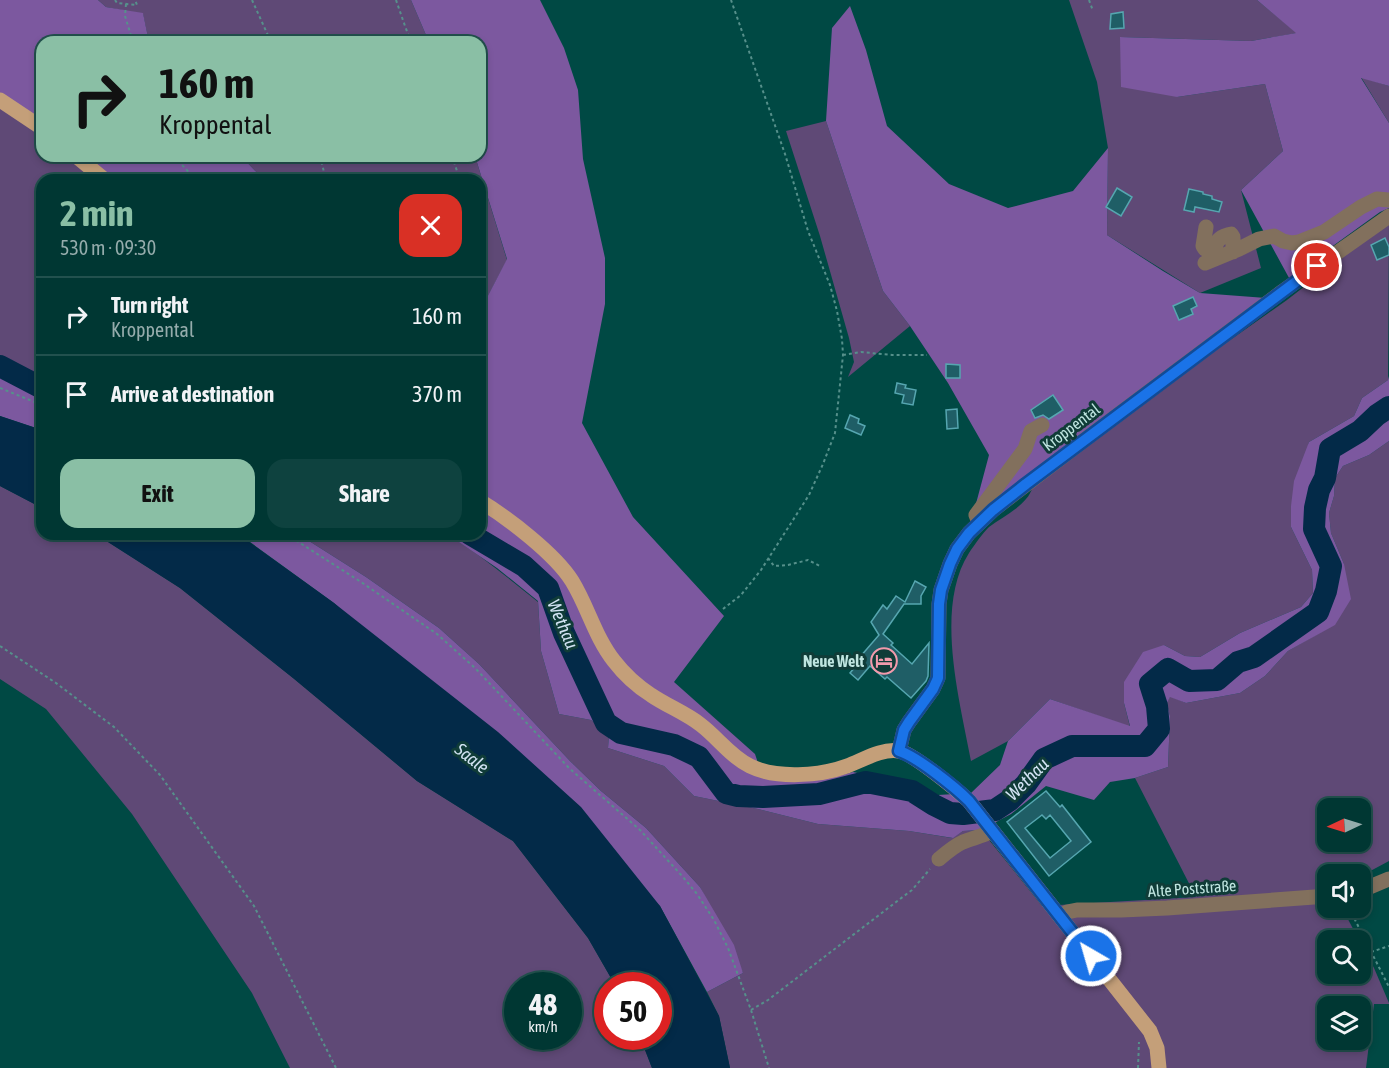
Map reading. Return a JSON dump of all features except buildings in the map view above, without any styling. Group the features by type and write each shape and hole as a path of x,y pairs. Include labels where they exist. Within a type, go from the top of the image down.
{"main road":[{"path":"0,100 36,124"},
{"path":"83,162 98,174"},
{"path":"486,505 536,544 566,573 603,645 626,675 652,695 691,717 740,760 767,772 807,774 841,768 887,751 899,751 914,758 957,790 969,801 1140,1018 1154,1039 1159,1068"}],"street":[{"path":"1205,263 1259,239 1274,236 1283,242 1299,242 1324,232 1369,203 1389,200"},
{"name":"Kroppental","path":"899,751 904,730 933,689 938,678 941,590 957,549 969,533 993,510 1087,438 1283,291 1389,216"},
{"path":"1206,227 1204,249 1231,234 1233,252"},
{"path":"979,523 976,515 1025,449 1031,431 1042,425"},
{"path":"939,859 950,849 963,842 984,836 989,827"},
{"path":"1371,886 1389,879"},
{"name":"Alte Poststraße","path":"1060,917 1067,912 1077,910 1167,908 1317,897"}],"path":[{"path":"115,0 117,3 136,5 135,0"},
{"path":"252,0 269,36"},
{"path":"396,0 409,36"},
{"path":"723,609 741,595 761,570 809,495 824,464 836,433 843,355 837,311 830,285 808,231 785,154 731,0"},
{"path":"1089,0 1093,11"},
{"path":"126,4 125,16 131,36"},
{"path":"180,162 190,174"},
{"path":"843,355 861,352 927,355"},
{"path":"0,388 36,403"},
{"path":"295,540 437,634 476,669 569,768 640,830 698,894 728,948 769,1068"},
{"path":"768,558 774,566 808,560 820,566"},
{"path":"0,646 56,683 114,727 160,775 254,906 336,1068"},
{"path":"751,1010 768,1000 912,890 939,859"},
{"path":"1389,946 1371,952 1389,987"},
{"path":"1137,1068 1140,1018"}],"shaded area":[{"path":"0,0 98,0 106,7 143,13 148,36 36,36 36,128 0,105"},
{"path":"98,0 411,0 426,36 148,36 143,14 106,7"},
{"path":"411,0 540,0 564,48 578,90 583,159 605,258 605,304 582,423 633,517 724,616 674,682 755,754 762,775 834,777 853,772 903,783 938,795 971,793 1000,765 1008,741 1050,699 1130,726 1124,703 1124,682 1143,652 1164,645 1185,656 1200,657 1240,633 1301,607 1313,593 1312,570 1291,527 1294,481 1309,442 1354,416 1362,398 1388,380 1389,376 1389,441 1369,455 1343,466 1335,478 1334,496 1329,513 1331,533 1344,564 1351,599 1335,625 1288,651 1265,676 1240,693 1186,703 1170,697 1167,703 1170,716 1168,767 1135,778 1110,782 1094,800 1046,786 1011,814 981,830 963,831 953,838 909,831 818,824 694,796 664,766 608,748 609,735 591,720 559,714 541,651 538,601 497,568 456,540 486,540 486,299 507,259 486,191 486,174 481,174 477,162 486,162 486,36 426,36"},
{"path":"1069,0 1257,0 1297,33 1251,41 1120,37 1177,97 1265,84 1283,151 1241,190 1261,268 1200,293 1107,235 1108,148 1097,82"},
{"path":"1257,0 1389,0 1389,86 1361,78 1389,123 1389,208 1330,248 1294,287 1241,190 1283,151 1265,84 1177,97 1121,87 1120,37 1251,41 1296,33"},
{"path":"850,6 866,50 887,126 949,184 1008,208 1073,191 1108,148 1107,235 1200,293 1266,298 970,526 989,455 948,383 910,326 883,291 826,121 832,28"},
{"path":"1361,77 1389,86 1389,123"},
{"path":"0,105 36,128 36,162 86,162 100,174 36,174 36,376 0,355"},
{"path":"826,121 883,291 910,326 848,377 854,362 849,338 820,236 786,131"},
{"path":"86,162 247,162 258,174 100,174"},
{"path":"247,162 477,162 481,174 258,174"},
{"path":"486,192 507,260 486,300"},
{"path":"1389,223 1388,380 1362,398 1354,416 1309,442 1291,527 1312,570 1313,593 1301,607 1240,633 1200,657 1185,656 1164,645 1124,703 1130,727 1050,699 1008,741 971,761 956,683 951,627 953,600 959,575 969,553 981,536 989,527 1022,503 1033,487 1168,384 1287,300"},
{"path":"0,355 36,376 36,428 0,416"},
{"path":"1389,441 1389,861 1371,871 1371,864 1317,864 1317,918 1347,918 1354,930 1317,930 1317,984 1371,984 1371,962 1389,1004 1374,1004 1371,1028 1371,996 1317,996 1317,1050 1368,1050 1366,1068 730,1068 719,1016 707,992 743,973 700,887 646,828 601,791 479,664 439,628 307,540 456,540 538,602 541,651 559,714 591,720 609,735 608,748 664,766 694,796 818,824 909,831 952,838 963,831 981,830 1042,906 1196,897 1135,778 1168,767 1170,716 1167,703 1170,696 1186,703 1240,693 1265,676 1288,651 1335,624 1344,564 1331,533 1329,513 1334,496 1335,478 1343,466 1369,455"},
{"path":"0,486 36,505 36,540 104,540 108,542 180,588 417,781 513,841 588,938 608,972 594,972 594,1050 645,1050 652,1068 290,1068 252,993 132,814 46,709 0,679"},
{"path":"247,540 307,540 439,628 479,664 601,791 646,828 700,887 734,945 743,973 707,992 660,906 334,603"}],"water":[{"path":"0,416 36,428 36,505 0,486"},
{"name":"Saale","path":"104,540 246,540 334,603 498,732 581,807 660,906 719,1016 730,1068 652,1068 645,1050 672,1050 672,972 608,972 588,938 513,841 417,781 180,588"}],"waterway":[{"name":"Wethau","path":"0,366 36,385"},
{"name":"Wethau","path":"480,540 524,566 548,588 564,633 606,723 621,733 674,745 699,757 726,793 763,797 819,794 866,782 912,791 950,813 963,814 995,810 1010,800 1026,784 1044,759 1072,746 1145,746 1159,729 1157,706 1150,684 1168,669 1189,681 1217,680 1238,662 1254,657 1318,612 1326,591 1331,566 1314,529 1315,508 1319,490 1325,478 1330,449 1360,431 1389,407"}],"place":[{"name":"Neue Welt","path":"884,661"}],"route":[{"path":"1091,956 969,801 914,758 899,751 904,730 924,703 938,678 939,604 945,576 957,549 969,533 993,510 1317,266"}]}
